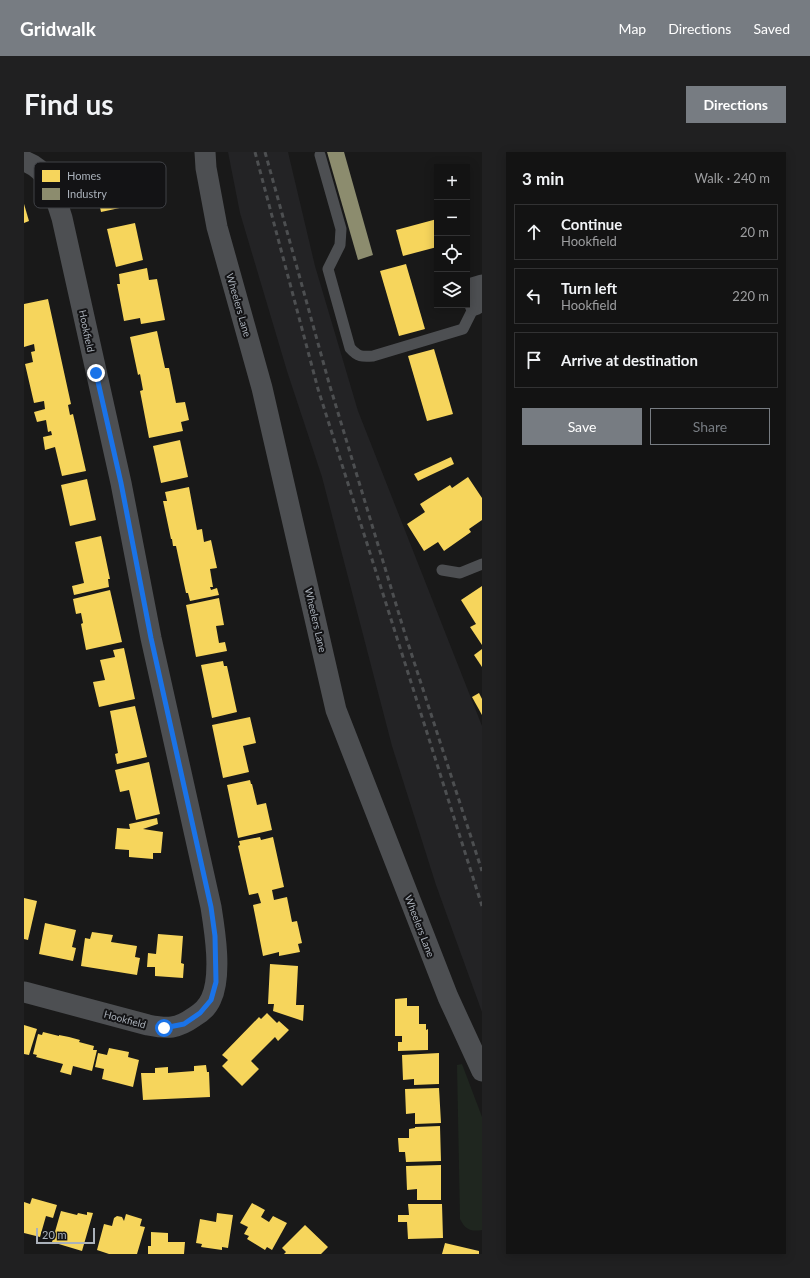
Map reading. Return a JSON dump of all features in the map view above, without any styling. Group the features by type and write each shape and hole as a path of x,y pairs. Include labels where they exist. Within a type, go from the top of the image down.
{"street":[{"name":"Wheelers Lane","path":"205,152 206,168 217,227 262,388 336,710 448,998 482,1071"},
{"name":"Hookfield","path":"24,162 34,165"},
{"name":"Hookfield","path":"24,992 164,1028 184,1024 200,1013 211,1000 216,982 215,936 211,907 151,638 121,483 59,208"},
{"path":"475,305 472,288 482,285"}],"lane":[{"path":"320,155 341,229 340,245 328,269 350,348 355,354 364,357 373,356 463,329 475,305"},
{"path":"442,570 460,573 482,564"}],"shaded area":[{"path":"228,152 288,152 315,266 358,411 482,726 482,1012 436,885 392,746 322,477 287,371 240,213"},
{"path":"462,1064 482,1117 482,1230 478,1231 468,1229 460,1219 457,1065"}],"building: Homes":[{"path":"24,204 29,221 24,223"},
{"path":"100,208 120,208 101,212"},
{"path":"434,220 434,248 403,256 396,230"},
{"path":"135,223 143,260 116,267 107,229"},
{"path":"406,264 425,329 399,336 380,271"},
{"path":"147,268 149,280 157,279 165,320 141,324 140,318 124,321 117,284 120,284 119,274"},
{"path":"48,299 71,404 68,405 70,415 73,414 86,471 62,476 55,447 45,450 43,437 52,435 51,431 48,432 46,420 37,422 34,412 45,409 44,401 34,403 25,364 33,362 31,352 35,351 34,344 24,347 24,304"},
{"path":"157,331 165,368 169,368 176,403 185,402 189,420 181,422 183,431 149,438 140,391 143,390 140,374 138,375 130,337"},
{"path":"434,349 453,414 427,421 408,356"},
{"path":"180,440 188,477 161,483 153,446"},
{"path":"451,457 454,464 418,481 414,474"},
{"path":"468,477 482,498 482,520 469,529 471,532 444,551 438,542 424,551 407,524 425,512 420,504 450,485 452,488"},
{"path":"87,479 96,520 70,526 61,485"},
{"path":"189,487 197,530 202,529 204,542 211,540 217,568 210,569 213,587 210,587 211,590 217,588 219,595 190,601 188,593 186,593 176,546 173,546 171,539 163,501 167,501 165,492"},
{"path":"101,536 110,579 108,579 109,587 74,595 72,586 84,583 75,542"},
{"path":"482,586 482,645 470,627 476,624 461,600"},
{"path":"110,590 122,642 86,650 81,624 83,623 81,613 76,614 73,599"},
{"path":"219,598 224,625 216,626 219,643 225,642 227,651 196,657 186,605"},
{"path":"124,648 135,699 99,707 93,682 105,680 100,660 115,657 113,650"},
{"path":"482,649 482,667 474,655"},
{"path":"223,661 224,666 227,666 237,712 212,718 201,665"},
{"path":"479,693 482,699 482,715 472,697"},
{"path":"135,706 147,757 117,764 115,754 118,753 110,711"},
{"path":"250,717 256,743 243,746 249,772 223,778 212,725"},
{"path":"149,762 160,814 136,820 129,790 120,792 115,770"},
{"path":"250,780 257,805 266,803 272,830 238,838 227,785"},
{"path":"157,818 158,824 143,829 163,832 161,853 153,853 153,859 129,857 129,850 115,849 117,828 130,829 129,824"},
{"path":"260,837 261,840 273,837 284,887 272,890 274,900 287,897 292,922 297,921 302,943 298,944 300,952 279,956 279,952 263,956 253,905 261,903 258,893 249,895 238,846 240,845 239,841"},
{"path":"24,898 37,901 28,940 24,939"},
{"path":"45,923 76,930 72,947 76,948 73,961 39,954"},
{"path":"92,932 113,935 111,942 137,946 135,957 140,958 137,975 81,966 85,938 90,939"},
{"path":"158,934 183,936 181,963 184,964 183,978 155,976 155,967 147,967 148,953 156,954"},
{"path":"270,964 298,966 296,1005 304,1005 303,1021 273,1011 274,1004 268,1004"},
{"path":"407,998 407,1006 419,1006 419,1024 426,1024 426,1030 428,1029 428,1050 398,1051 398,1042 402,1042 402,1036 395,1036 395,999"},
{"path":"267,1013 277,1023 279,1021 289,1030 278,1041 275,1037 251,1061 259,1069 242,1086 222,1066 228,1060 222,1055 259,1017 261,1019"},
{"path":"24,1025 37,1029 29,1055 24,1054"},
{"path":"43,1032 80,1040 79,1042 94,1046 93,1050 97,1050 92,1071 73,1066 71,1075 60,1072 63,1064 36,1057 37,1055 33,1054 38,1034 42,1035"},
{"path":"109,1048 129,1052 128,1057 139,1060 133,1087 102,1079 104,1069 95,1067 98,1053 107,1055"},
{"path":"439,1053 439,1084 414,1085 414,1079 403,1080 402,1055"},
{"path":"206,1065 207,1072 209,1072 210,1097 143,1100 141,1073 155,1073 155,1068 168,1067 168,1073 194,1071 194,1066"},
{"path":"439,1088 441,1123 415,1124 415,1113 406,1114 405,1089"},
{"path":"440,1126 441,1161 406,1162 405,1152 399,1152 398,1138 409,1138 409,1129 415,1127"},
{"path":"441,1165 441,1200 417,1200 417,1189 407,1190 406,1166"},
{"path":"32,1198 57,1205 53,1218 46,1216 40,1237 24,1233 24,1202 30,1204"},
{"path":"252,1203 265,1210 261,1217 269,1222 273,1216 287,1223 272,1250 267,1247 265,1250 247,1239 249,1236 244,1234 248,1227 240,1223"},
{"path":"408,1204 442,1204 443,1238 408,1239 407,1222 398,1222 398,1215 409,1215"},
{"path":"61,1211 77,1215 78,1213 87,1215 87,1212 93,1213 82,1251 52,1242"},
{"path":"217,1213 233,1215 228,1248 222,1247 222,1250 201,1247 202,1244 196,1243 200,1219 216,1222"},
{"path":"126,1214 142,1219 140,1226 145,1227 137,1254 109,1254 97,1250 104,1224 112,1226 114,1218 117,1216 122,1217 124,1221"},
{"path":"305,1225 328,1247 321,1254 284,1254 286,1252 282,1248"},
{"path":"151,1232 168,1233 168,1242 185,1242 184,1254 148,1254 148,1246 151,1246"},
{"path":"445,1243 479,1251 479,1254 442,1254"}],"building: Industry":[{"path":"327,152 344,152 373,255 358,260"}],"railway":[{"path":"255,152 318,389 482,906"},
{"path":"265,152 329,383 405,634 482,871"}],"route":[{"path":"96,373 121,483 151,638 211,907 215,936 216,982 211,1000 200,1013 184,1024 164,1028"}]}
